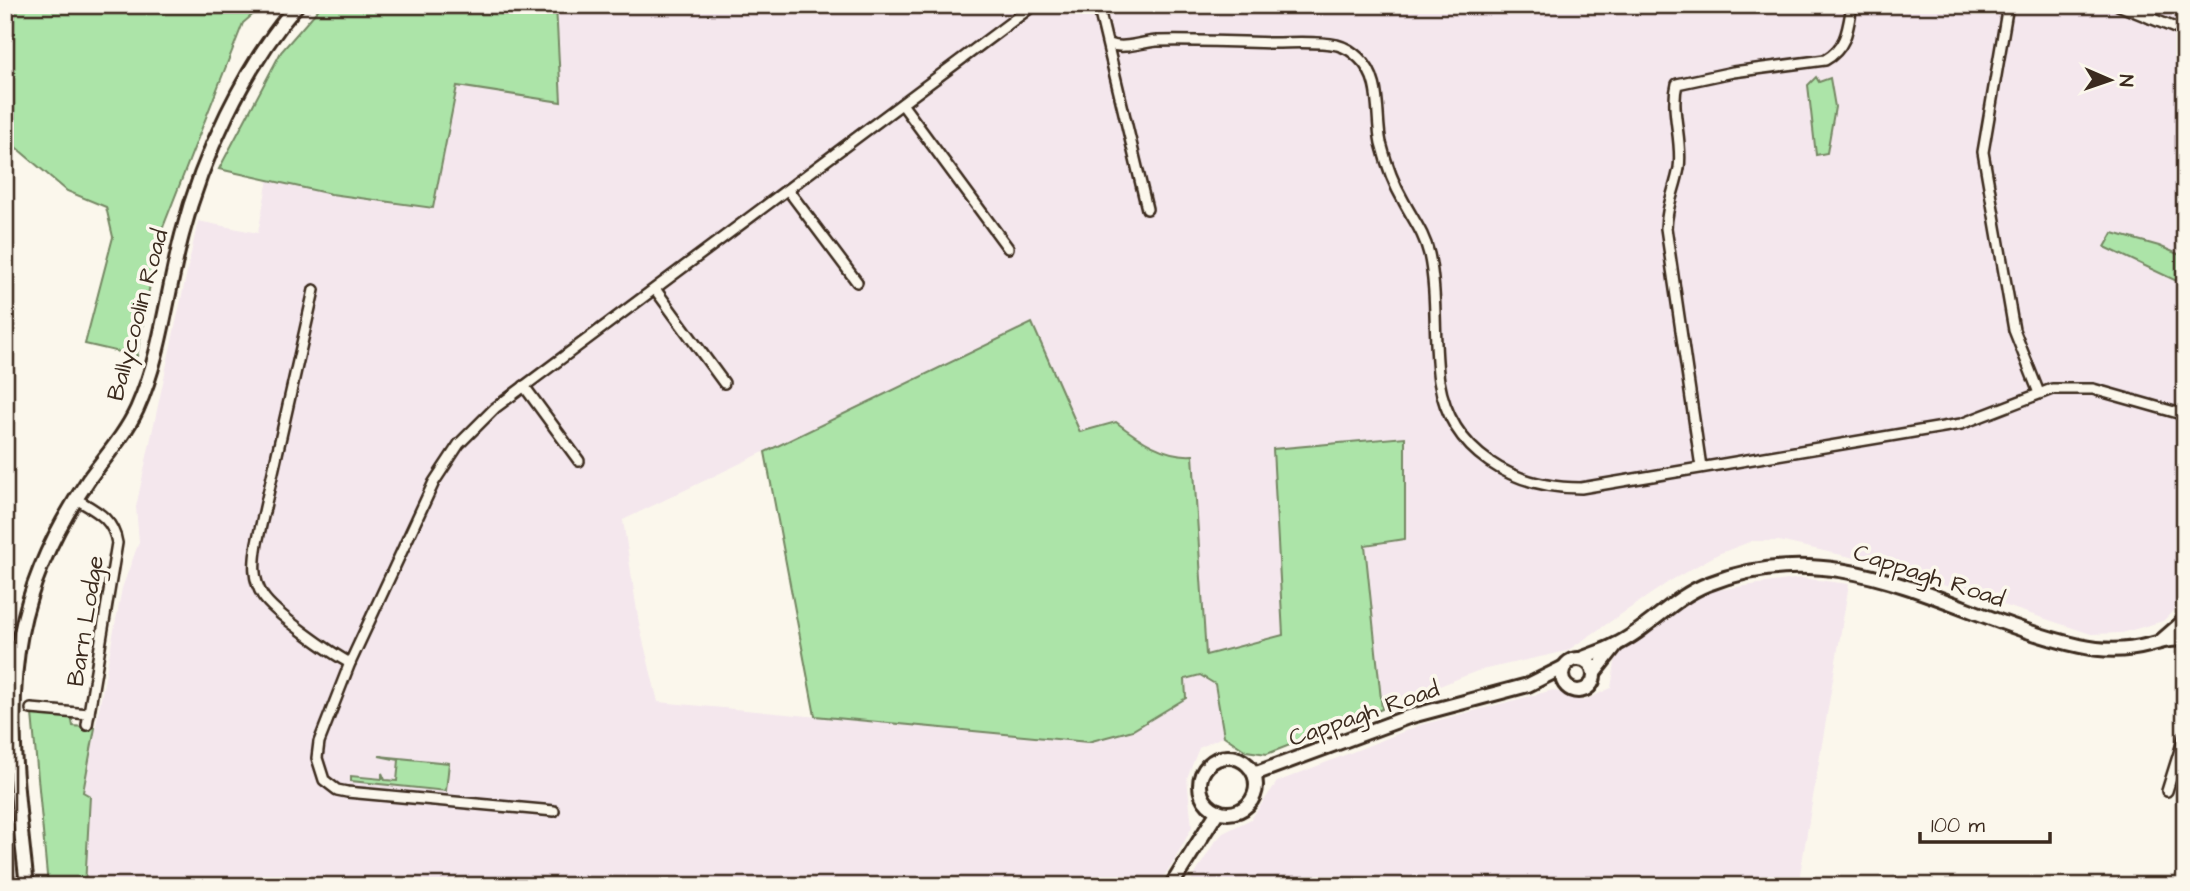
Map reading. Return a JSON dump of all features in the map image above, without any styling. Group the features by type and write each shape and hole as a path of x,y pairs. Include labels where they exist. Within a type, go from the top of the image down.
{"street":[{"name":"Ballycoolin Road","path":"27,886 9,707 29,601 40,568 76,499 136,410 151,367 197,187 239,94 270,39 297,5"},
{"path":"554,811 347,792 330,786 321,774 317,751 350,663 434,482 447,460 477,425 524,386 1034,5"},
{"path":"1098,5 1110,44 1147,209"},
{"path":"1701,467 1667,228 1667,205 1679,170 1680,146 1674,94 1677,84 1733,72 1825,60 1838,53 1843,46 1852,5"},
{"path":"2008,5 1983,152 2014,330 2039,393"},
{"path":"2118,5 2185,32"},
{"path":"2150,18 2154,5"},
{"path":"1110,44 1120,47 1163,41 1320,44 1349,50 1361,59 1372,78 1381,142 1389,169 1403,202 1424,234 1430,258 1443,398 1458,429 1477,454 1492,466 1522,480 1563,488 1581,488 1961,424 2039,393 2065,388 2093,389 2185,417"},
{"path":"902,104 1008,248"},
{"path":"788,190 857,282"},
{"path":"655,289 724,383"},
{"path":"314,290 257,543 254,572 264,598 333,653 350,663"},
{"path":"524,386 579,461"},
{"name":"Barn Lodge","path":"76,499 110,521 115,529 117,543 87,725"},
{"name":"Cappagh Road","path":"1528,685 1566,686 1576,691 1586,689 1592,682 1594,673 1616,645 1667,606 1704,585 1769,566 1806,565 1840,569 1877,578 2080,646 2120,649 2162,640 2185,640"},
{"name":"Cappagh Road","path":"2162,640 2185,620"},
{"name":"Cappagh Road","path":"1254,774 1408,717 1528,685 1571,660 1581,659 1616,645"},
{"path":"1581,659 1590,664 1594,673"},
{"path":"1563,667 1562,677 1566,686"},
{"path":"31,709 89,714"},
{"path":"2167,791 2185,734"},
{"path":"1228,757 1244,762 1254,774 1256,783 1251,801 1236,812 1218,811 1203,796 1200,786 1206,769 1219,759 1228,757"},
{"path":"1171,886 1218,811"}],"shaded area":[{"path":"556,5 2185,5 2185,594 2180,604 2163,621 2122,633 2091,634 1873,562 1779,541 1752,541 1718,554 1670,581 1567,651 1477,671 1382,709 1365,545 1273,449 1283,635 1205,656 1193,456 1182,456 1141,441 1116,422 1080,432 1031,323 623,520 639,624 658,702 1088,742 1185,679 1200,675 1215,684 1224,736 1199,748 1187,778 1192,827 1172,865 1157,886 85,886 90,796 83,793 122,588 139,542 136,507 198,221 258,233 268,179 457,86 561,102"},
{"path":"1801,578 1849,584 1798,886 1188,886 1214,843 1223,833 1251,819 1277,782 1420,725 1553,690 1583,701 1611,688 1616,656 1662,619 1710,591"}],"green space":[{"path":"5,5 264,5 243,23 158,240 137,356 85,344 113,237 106,207 67,191 5,138"},
{"path":"322,5 556,5 561,102 457,86 433,208 331,194 219,169 281,52"},
{"path":"1816,77 1819,82 1830,78 1835,107 1827,153 1816,155 1808,85"},
{"path":"2113,233 2159,246 2185,257 2185,285 2105,247"},
{"path":"1032,323 1080,432 1116,422 1162,450 1193,455 1206,655 1283,635 1273,449 1405,437 1405,539 1365,545 1382,709 1267,754 1246,751 1224,736 1215,684 1200,675 1185,679 1186,698 1133,730 1088,742 815,716 765,452"},
{"path":"32,714 71,716 73,726 95,728 83,792 90,796 85,886 48,886"},
{"path":"379,756 449,763 446,791 351,781 351,776 382,779 382,773 385,780 397,781 399,760"},
{"path":"5,805 12,886 5,886"}]}
